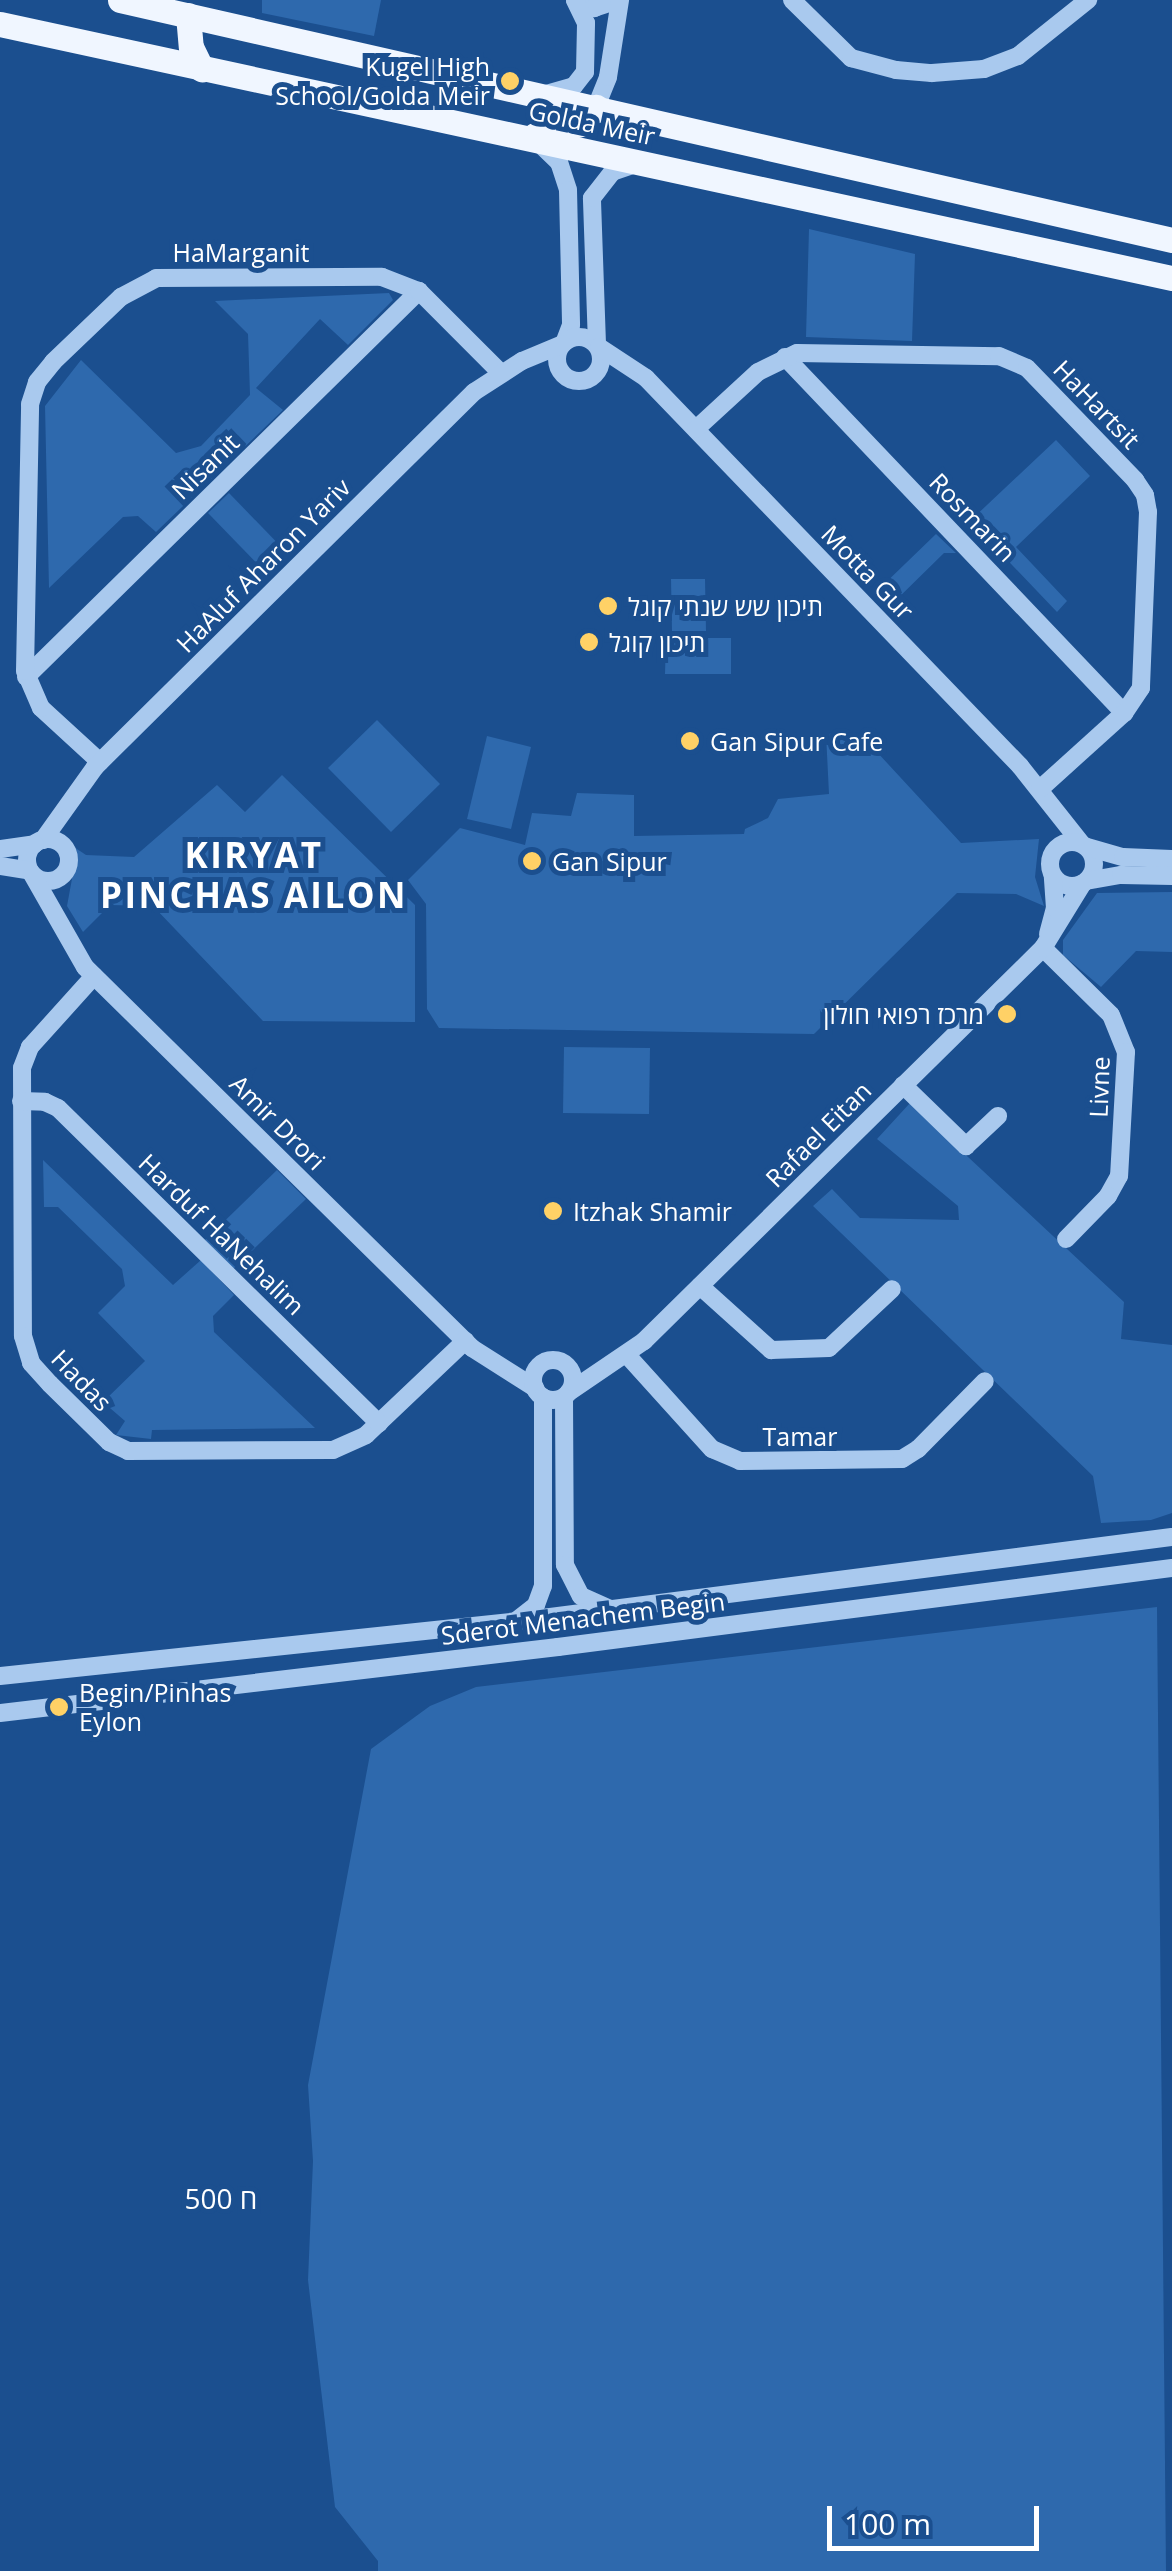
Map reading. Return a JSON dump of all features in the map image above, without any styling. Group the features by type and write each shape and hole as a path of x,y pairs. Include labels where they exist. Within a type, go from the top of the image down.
{"main road":[{"name":"Golda Meir","path":"120,0 1172,240"},
{"path":"188,15 191,47 202,70"},
{"name":"Golda Meir","path":"0,24 1172,278"},
{"path":"527,139 581,124 596,106"}],"street":[{"path":"575,0 594,8 619,0 608,99 624,113"},
{"path":"542,95 574,86 584,72 586,23 575,0"},
{"path":"792,0 852,58 896,70 932,73 984,69 1018,56 1088,0"},
{"path":"596,106 608,76"},
{"path":"527,139 559,162 568,190 571,325 557,360 562,373"},
{"path":"588,379 600,368 592,198 612,172 635,164"},
{"name":"HaMarganit","path":"26,677 30,404 37,382 53,362 125,294 156,278 382,277 419,291 503,372"},
{"name":"Nisanit","path":"26,677 419,291"},
{"path":"564,343 585,337 598,346"},
{"name":"HaAluf Aharon Yariv","path":"39,842 100,762 474,392 503,372 564,343"},
{"name":"Motta Gur","path":"598,346 646,378 696,429 1045,796 1084,845"},
{"name":"HaHartsit","path":"696,429 758,372 785,357 818,351 1011,358 1030,372 1135,480 1144,492 1148,512 1143,676 1137,696 1124,713 1045,796"},
{"name":"Rosmarin","path":"785,357 1124,713"},
{"path":"503,372 540,364 574,380 620,372 646,378"},
{"path":"26,677 41,708 100,762"},
{"path":"1043,948 1055,908 1051,855 1055,827 1045,796"},
{"path":"60,923 68,807"},
{"path":"0,848 56,841 66,850"},
{"path":"31,872 27,858 39,842"},
{"path":"1051,855 1063,843 1123,857 1172,859"},
{"path":"1084,845 1094,866 1085,882"},
{"path":"0,866 31,872 50,881 66,872"},
{"name":"Amir Drori","path":"31,872 77,958 94,976 469,1345 539,1392"},
{"path":"1052,876 1066,886 1121,875 1172,876"},
{"name":"Rafael Eitan","path":"566,1394 627,1355 1043,948 1085,882"},
{"name":"Livne","path":"1043,948 1112,1015 1126,1052 1119,1176 1110,1193 1066,1239"},
{"name":"Hadas","path":"94,976 28,1050 22,1068 27,1355 36,1371 106,1440 141,1453 334,1450 358,1441 469,1345"},
{"path":"904,1085 966,1146 998,1116"},
{"name":"Harduf HaNehalim","path":"22,1101 45,1102 58,1108 379,1423"},
{"path":"700,1286 772,1350 829,1348 892,1289"},
{"name":"Amir Drori","path":"469,1345 510,1362 543,1364"},
{"path":"513,1622 532,1610 543,1586 539,1392 534,1375 543,1364 627,1355"},
{"name":"Tamar","path":"627,1355 710,1446 740,1461 905,1458 985,1380"},
{"path":"564,1364 572,1376 566,1394 566,1565 581,1596 593,1604 619,1609"},
{"path":"539,1392 566,1394"},
{"name":"Sderot Menachem Begin","path":"0,1676 513,1622 1172,1537"},
{"name":"Sderot Menachem Begin","path":"0,1713 558,1647 1172,1568"}],"shaded area":[{"path":"262,0 381,0 374,36 262,13"},
{"path":"809,229 915,254 912,341 806,337"},
{"path":"389,293 393,300 348,345 320,319 256,388 283,410 156,532 138,516 123,517 49,588 45,406 81,360 176,453 201,446 250,395 248,334 215,301"},
{"path":"1056,440 1090,476 1016,547 1067,601 1057,612 970,521"},
{"path":"229,493 289,555 268,575 208,513"},
{"path":"936,534 956,553 944,553 890,606 876,592"},
{"path":"671,579 705,579 706,631 672,631"},
{"path":"666,638 731,638 731,674 665,674"},
{"path":"377,720 440,784 391,832 328,768"},
{"path":"846,732 864,738 961,843 1039,839 1035,877 1044,906 1016,894 957,893 814,1034 439,1028 427,1009 426,904 408,880 460,828 525,845 532,813 571,816 577,793 634,795 634,836 744,834 745,829 768,818 778,799 829,794 826,734"},
{"path":"487,736 531,747 511,829 467,819"},
{"path":"282,775 415,905 415,1022 263,1021 153,906 110,905 83,932 67,906 76,857 74,847 86,855 134,857 217,785 245,812"},
{"path":"1172,892 1172,952 1136,951 1101,987 1063,955 1063,940 1097,893"},
{"path":"564,1047 650,1048 649,1114 563,1113"},
{"path":"910,1103 1124,1302 1121,1339 1172,1345 1172,1513 1151,1520 1101,1523 1093,1476 813,1206 832,1189 860,1218 959,1220 958,1206 877,1139"},
{"path":"43,1160 173,1285 201,1260 234,1295 213,1316 214,1332 315,1428 152,1430 151,1439 116,1435 125,1421 103,1402 145,1361 98,1313 125,1286 122,1269 58,1207 44,1207"},
{"path":"277,1170 306,1199 233,1269 205,1240"},
{"path":"1157,1607 1166,2571 378,2571 378,2561 335,2507 308,2280 313,2161 308,2085 371,1749 430,1706 476,1687"}],"place":[{"name":"Kugel High School/Golda Meir","path":"510,81"},
{"name":"תיכון שש שנתי קוגל","path":"608,606"},
{"name":"תיכון קוגל","path":"589,642"},
{"name":"Gan Sipur Cafe","path":"690,741"},
{"name":"Gan Sipur","path":"532,861"},
{"name":"מרכז רפואי חולון","path":"1007,1014"},
{"name":"Itzhak Shamir","path":"553,1211"},
{"name":"Begin/Pinhas Eylon","path":"59,1707"}],"district":[{"name":"KIRYAT PINCHAS AILON","path":"254,875"},
{"name":"ח 500","path":"221,2198"}]}
